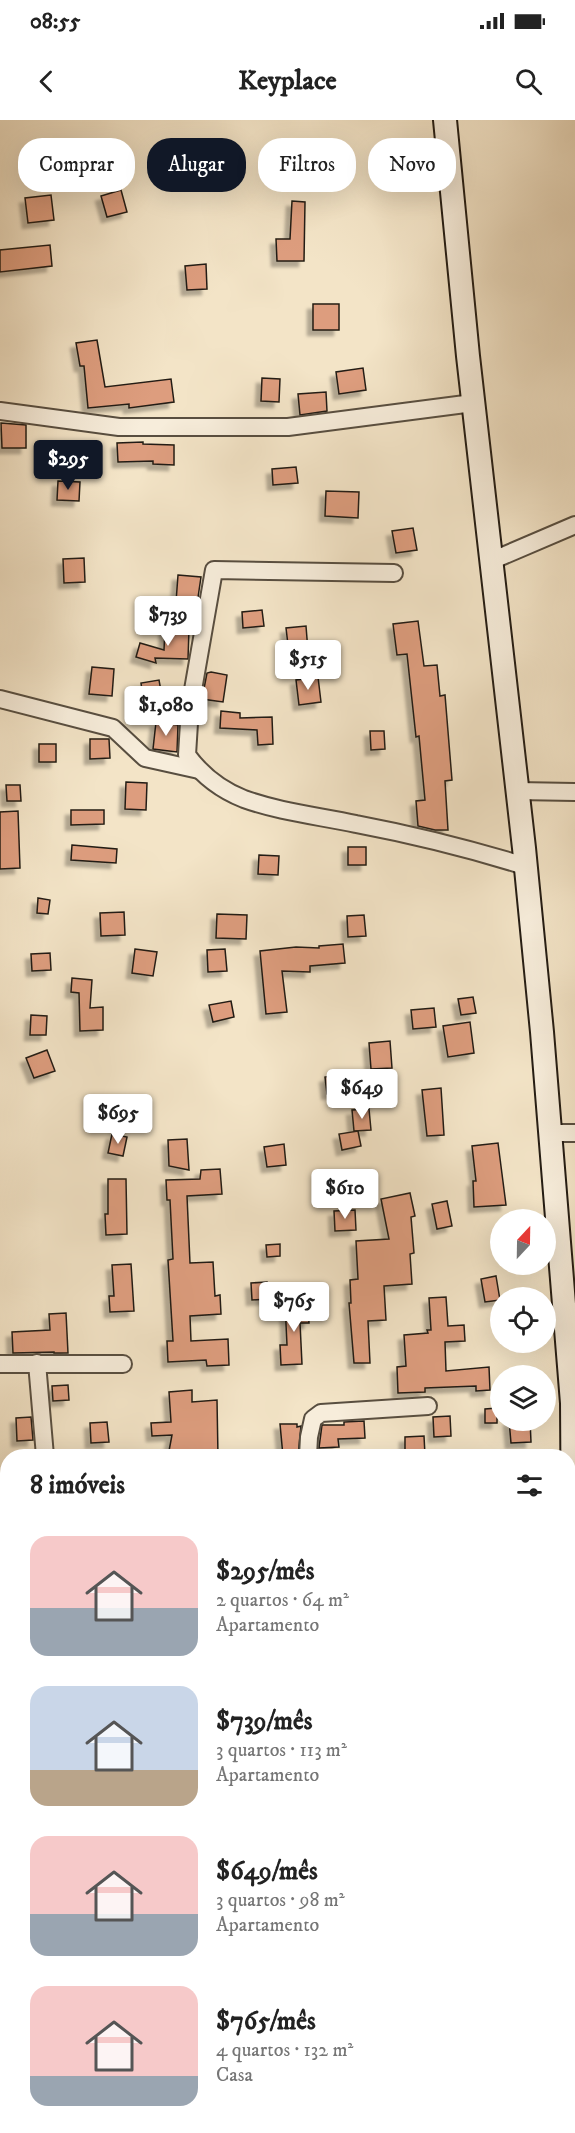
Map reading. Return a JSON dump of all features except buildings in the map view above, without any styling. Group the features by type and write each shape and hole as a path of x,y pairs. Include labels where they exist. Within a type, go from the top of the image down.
{"main road":[{"path":"445,120 473,403 525,866 571,1327 573,1449"}],"street":[{"path":"0,411 120,427 288,427 473,403"},
{"path":"491,561 575,525"},
{"path":"394,573 214,570 189,707 187,755 198,770 220,786 244,798 285,810 467,848 525,866"},
{"path":"0,699 113,728 145,758 198,770"},
{"path":"517,791 575,792"},
{"path":"550,1133 575,1133"},
{"path":"0,1364 123,1364"},
{"path":"37,1364 44,1449"},
{"path":"308,1449 313,1419 321,1413 428,1406"}]}
